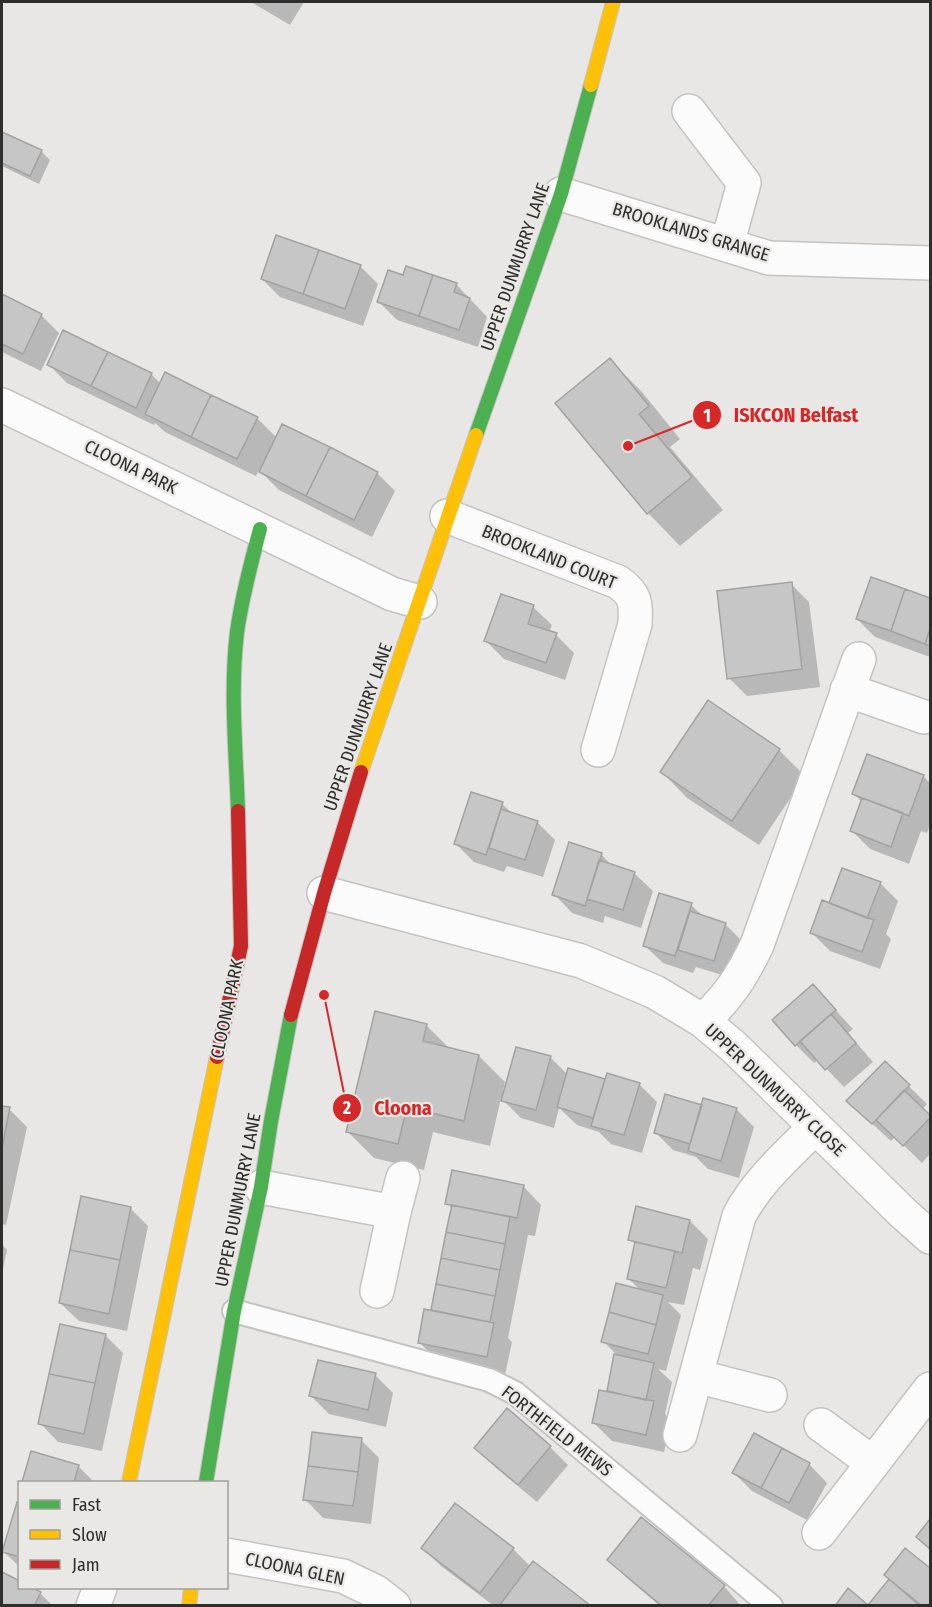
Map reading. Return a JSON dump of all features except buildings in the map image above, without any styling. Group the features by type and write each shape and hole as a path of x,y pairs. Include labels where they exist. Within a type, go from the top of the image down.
{"street":[{"name":"UPPER DUNMURRY LANE","path":"206,1481 234,1311 261,1187 293,1007 324,893 363,764 420,602 447,516 561,194 614,2"},
{"path":"689,111 744,183 727,245"},
{"name":"BROOKLANDS GRANGE","path":"561,194 769,258 930,263"},
{"name":"CLOONA PARK","path":"2,405 392,594 420,602"},
{"name":"BROOKLAND COURT","path":"447,516 618,582 630,591 636,605 635,624 598,750"},
{"name":"CLOONA PARK","path":"129,1481 241,946 234,699 237,634 243,593 260,529"},
{"path":"703,1021 721,1004 741,979 757,945 859,659"},
{"path":"847,690 924,717"},
{"name":"UPPER DUNMURRY CLOSE","path":"324,893 581,961 655,992 703,1021 734,1047 930,1237"},
{"path":"680,1436 740,1216 749,1198 760,1184 815,1127"},
{"path":"377,1291 403,1178"},
{"path":"261,1187 394,1212"},
{"path":"696,1376 770,1395"},
{"path":"819,1533 930,1389"},
{"path":"821,1425 873,1463"},
{"name":"CLOONA GLEN","path":"228,1555 343,1576 376,1592 394,1605"},
{"path":"93,1605 99,1589"},
{"path":"189,1605 191,1589"}],"lane":[{"name":"FORTHFIELD MEWS","path":"234,1311 489,1380 514,1393 771,1605"}],"traffic: fast":[{"path":"476,435 561,194 591,85"},
{"path":"238,811 234,722 235,654 241,606 260,529"},
{"path":"206,1481 234,1311 261,1187 291,1015"}],"traffic: slow":[{"path":"591,85 613,2"},
{"path":"361,772 476,435"},
{"path":"129,1481 217,1057"},
{"path":"189,1606 191,1589"}],"traffic: jam":[{"path":"291,1015 324,893 361,772"},
{"path":"217,1057 241,946 238,811"}],"place":[{"name":"ISKCON Belfast","path":"628,446"},
{"name":"Cloona","path":"324,995"}]}
